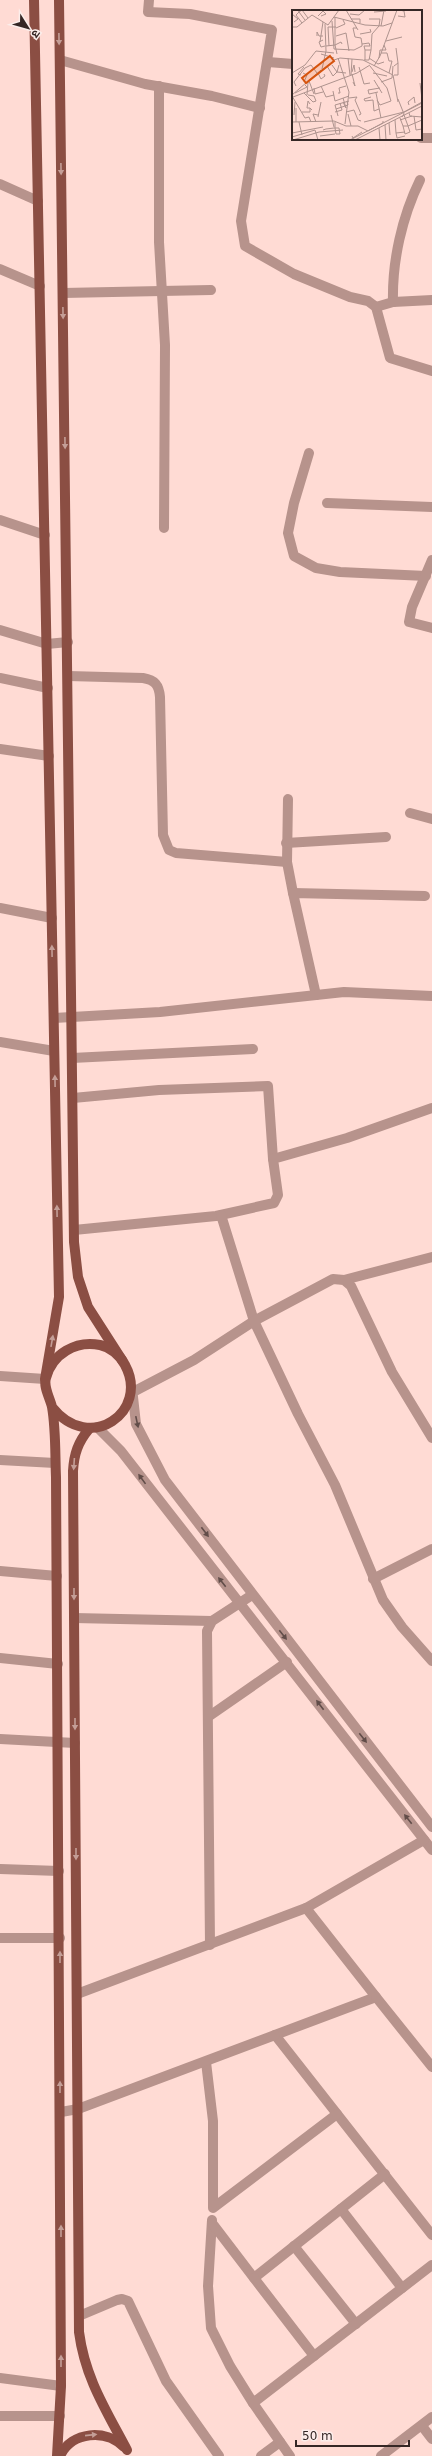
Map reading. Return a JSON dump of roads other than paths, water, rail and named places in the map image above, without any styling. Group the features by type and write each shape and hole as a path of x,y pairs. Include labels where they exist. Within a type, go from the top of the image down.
{"main road":[{"path":"34,0 59,1297 45,1379 52,1407 55,1463 57,1576 60,1938 61,2386 59,2456"},
{"path":"59,0 74,1230 78,1277 88,1307 129,1371 132,1388 125,1409 116,1419 93,1428 81,1438 74,1455 79,2316 82,2358 92,2385 129,2453"},
{"path":"45,1379 52,1365 61,1354 74,1346 88,1343 101,1345 113,1351 122,1360"},
{"path":"52,1407 61,1419 74,1426 93,1428"},
{"path":"59,2456 71,2443 82,2437 94,2434 107,2436 118,2441 129,2453"}],"street":[{"path":"149,0 148,12 190,14 272,30 241,221 245,246 294,274 350,297 368,301 376,307 390,358 432,371"},
{"path":"60,60 159,86 260,108"},
{"path":"268,62 292,64"},
{"path":"159,86 159,242 165,345 164,528"},
{"path":"393,302 392,280 399,242 412,197 420,180"},
{"path":"0,184 38,201"},
{"path":"0,269 40,286"},
{"path":"63,293 162,289 211,290"},
{"path":"376,307 393,302 432,300"},
{"path":"309,453 294,503 288,533 294,556 316,568 340,572 426,576"},
{"path":"327,503 432,507"},
{"path":"0,520 44,535"},
{"path":"432,560 412,607 410,622 432,628"},
{"path":"0,630 47,644 68,642"},
{"path":"68,676 143,678 154,681 158,686 160,697 163,835 169,850 176,853 287,862"},
{"path":"0,678 48,688"},
{"path":"0,749 49,756"},
{"path":"288,799 286,843 287,862 316,995"},
{"path":"410,813 432,819"},
{"path":"286,843 386,837"},
{"path":"293,893 425,896"},
{"path":"0,908 52,918"},
{"path":"54,1018 160,1012 344,992 432,996"},
{"path":"0,1042 54,1051"},
{"path":"72,1058 253,1049"},
{"path":"73,1098 159,1090 268,1086 273,1159 278,1195 274,1203 221,1215 74,1230"},
{"path":"273,1159 346,1138 432,1108"},
{"path":"221,1215 254,1321 298,1414 335,1485 373,1579 383,1600 402,1628 432,1661"},
{"path":"432,1257 344,1280 333,1279 254,1321 194,1360 132,1388 136,1424 158,1468 252,1595 432,1827"},
{"path":"344,1280 351,1286 392,1372 432,1438"},
{"path":"0,1376 45,1379"},
{"path":"93,1428 121,1451 239,1603 287,1662 432,1850"},
{"path":"0,1460 55,1463"},
{"path":"373,1579 432,1549"},
{"path":"0,1571 57,1576"},
{"path":"210,1945 207,1631 212,1621 252,1595"},
{"path":"74,1618 212,1621"},
{"path":"0,1658 58,1664"},
{"path":"208,1717 287,1662"},
{"path":"0,1739 75,1743"},
{"path":"77,1994 306,1908 424,1840"},
{"path":"0,1868 59,1871"},
{"path":"306,1908 432,2067"},
{"path":"0,1938 60,1938"},
{"path":"60,2112 78,2109 376,1997"},
{"path":"275,2035 432,2235"},
{"path":"206,2062 213,2121 213,2208 208,2286 211,2328 230,2366 253,2403 290,2456"},
{"path":"213,2208 337,2114"},
{"path":"254,2278 385,2174"},
{"path":"341,2209 402,2288"},
{"path":"212,2223 314,2356"},
{"path":"294,2246 356,2324"},
{"path":"253,2403 432,2265"},
{"path":"79,2316 117,2300 122,2299 128,2301 166,2381 219,2456"},
{"path":"0,2378 61,2386"},
{"path":"0,2416 60,2416"},
{"path":"381,2456 432,2417"},
{"path":"422,2426 432,2438"},
{"path":"261,2456 280,2442"}]}
